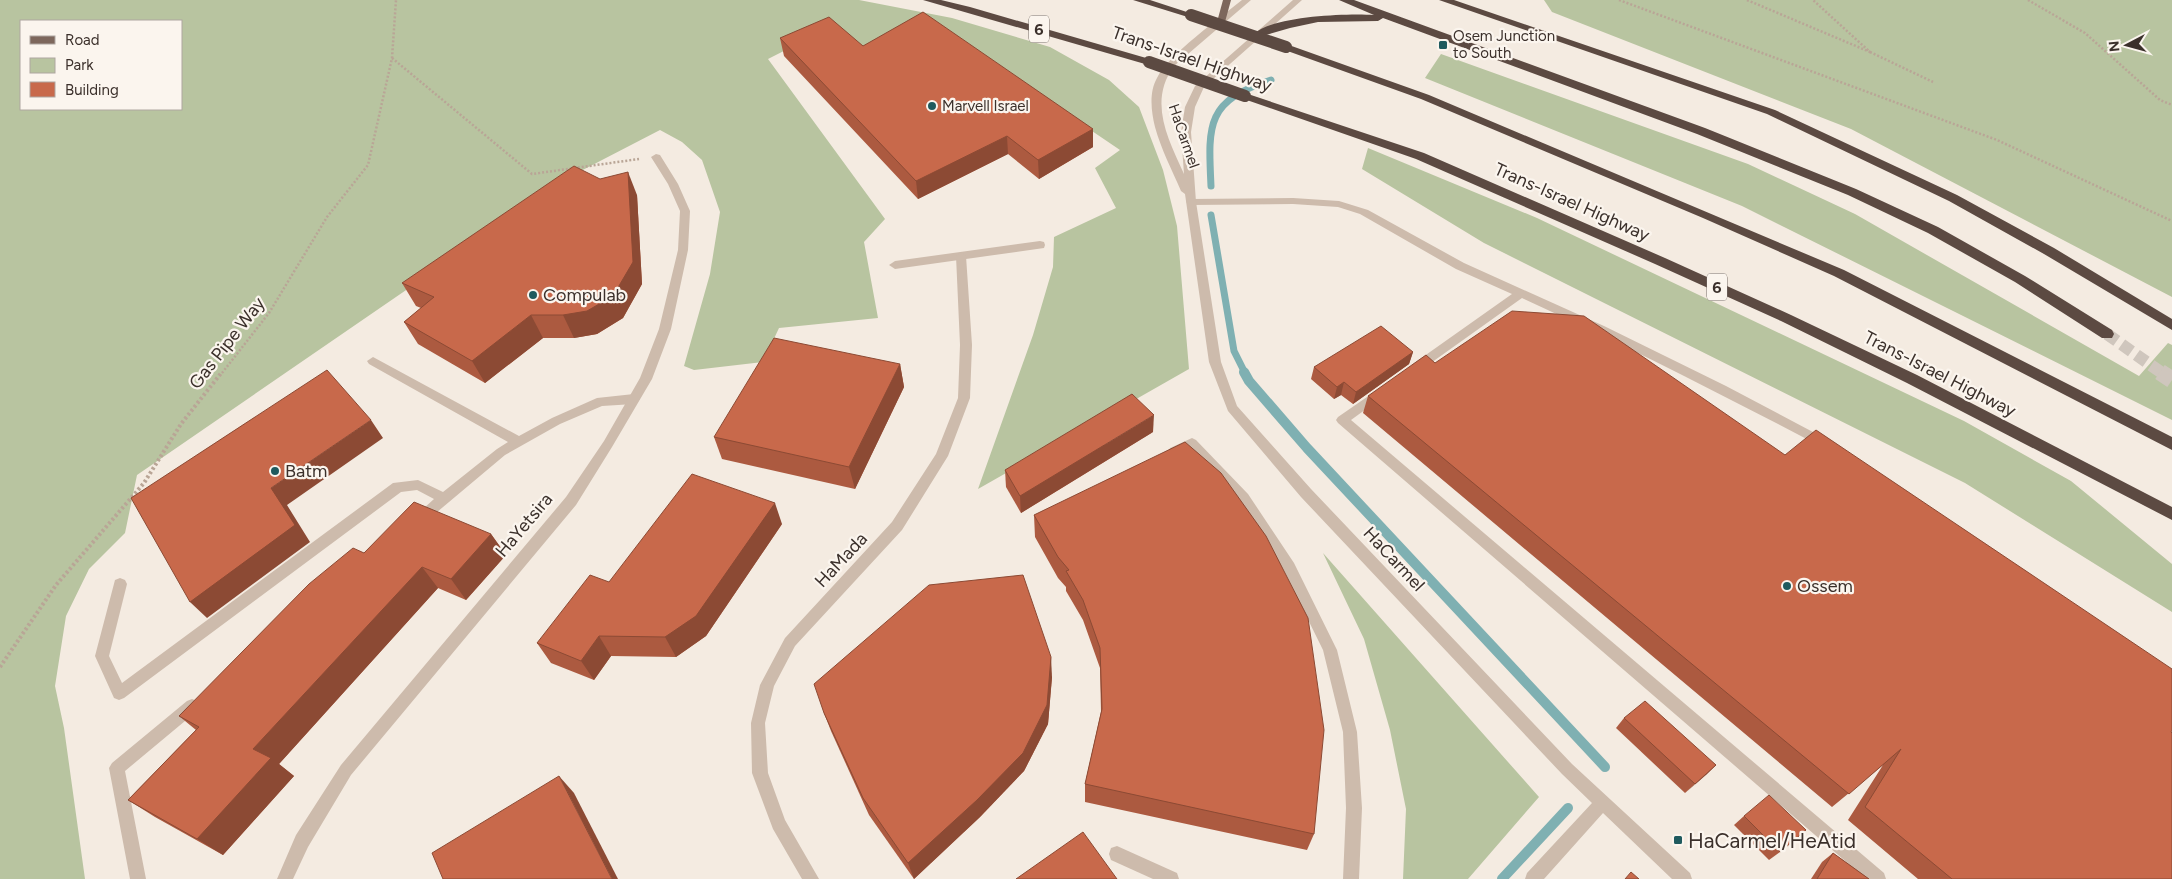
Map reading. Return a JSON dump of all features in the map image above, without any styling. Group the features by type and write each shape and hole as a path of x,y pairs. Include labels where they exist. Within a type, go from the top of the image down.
{"highway":[{"name":"Trans-Israel Highway","path":"928,0 975,11 1149,62 1420,156 1668,265 1912,379 2172,514"},
{"path":"1138,0 1191,15 1286,47 1426,98 1708,214 1839,273 2172,444"},
{"path":"1344,0 1702,131 1852,192 1933,230 2020,279 2107,334"},
{"path":"1444,0 1771,112 1953,198 2049,251 2172,325"},
{"path":"1259,34 1290,23 1343,16 1381,18 1400,22"}],"main road":[{"path":"1221,22 1227,0"}],"street":[{"name":"HaCarmel","path":"1191,202 1157,114 1155,100 1157,84 1163,72 1171,64 1247,0"},
{"name":"HaCarmel","path":"1298,0 1200,86 1194,96 1186,132 1191,202 1215,362 1232,408 1306,493 1567,769 1684,879"},
{"name":"HaYetsira","path":"285,879 302,840 346,770 571,501 646,380 665,328 683,250 685,210 673,184 656,157"},
{"path":"1191,202 1293,201 1339,204 1364,212 1460,266 1600,328 1714,384 1834,450"},
{"path":"895,265 1040,245"},
{"name":"HaMada","path":"811,879 779,824 760,773 758,723 767,685 790,642 897,526 942,456 964,398 966,345 961,256"},
{"path":"1407,374 1521,293"},
{"path":"374,361 519,442"},
{"path":"1391,385 1342,420 1878,879"},
{"path":"406,530 501,452 556,421 601,401 634,399"},
{"path":"1157,459 1192,443 1243,498 1289,567 1330,650 1350,732 1354,808 1351,879"},
{"path":"120,584 102,656 119,692 398,487 418,485 444,498"},
{"path":"138,879 117,768 201,699"},
{"path":"1532,879 1602,802"},
{"path":"1117,854 1171,879"}],"path":[{"name":"Gas Pipe Way","path":"0,667 56,585 144,483 181,424 270,312 327,217 368,165 392,58 396,0"},
{"path":"1619,0 1997,140 2172,221"},
{"path":"1747,0 1870,52 1933,82"},
{"path":"1813,0 1870,52"},
{"path":"2028,0 2085,33 2160,100 2172,105"},
{"path":"392,58 532,174 656,157"}],"green space":[{"path":"0,0 859,0 952,18 1050,47 1109,80 1139,107 1163,170 1177,226 1189,369 978,489 1033,335 1053,267 1054,237 1116,208 1095,168 1120,150 925,18 866,51 835,25 768,59 885,219 864,242 878,318 779,328 763,362 694,370 684,366 710,274 720,212 702,160 682,142 660,130 575,174 137,475 125,533 89,569 66,616 55,686 64,728 85,879 0,879"},
{"path":"1544,0 2172,0 2172,297 1851,129 1552,12"},
{"path":"1441,54 1748,164 1855,214 2139,376 2168,343 2172,345 2172,420 1742,206 1425,78"},
{"path":"1368,148 1537,218 1964,421 2071,481 2172,564 2172,612 1965,483 1484,243 1362,169"},
{"path":"1323,553 1539,797 1468,879 1403,879 1406,809 1390,730 1364,639"}],"building":[{"name":"Marvell Israel","path":"923,12 1093,129 1038,160 1007,136 916,181 780,38 829,17 863,46"},
{"name":"Compulab","path":"574,166 600,179 628,172 633,262 613,296 587,311 563,315 531,315 472,361 404,322 434,297 402,283"},
{"name":"Ossem","path":"1512,311 1584,316 1785,455 1816,430 2172,669 2172,879 1952,879 1865,807 1901,749 1849,794 1368,396 1426,355 1435,363"},
{"path":"1381,326 1413,352 1356,392 1344,382 1337,387 1314,367"},
{"path":"774,338 900,364 849,467 714,437"},
{"name":"Batm","path":"327,370 371,420 271,488 295,525 190,602 131,498"},
{"path":"1132,394 1154,415 1020,496 1005,470"},
{"path":"1185,442 1221,473 1266,536 1308,618 1324,730 1314,834 1085,784 1102,709 1100,648 1083,600 1066,571 1069,570 1058,557 1034,515"},
{"path":"692,474 775,503 696,616 665,637 599,636 581,661 537,643 590,575 609,582"},
{"path":"414,502 491,534 451,579 422,567 253,749 271,758 197,839 128,800 199,727 179,716 309,584 353,548 364,553"},
{"path":"1023,575 1051,657 1047,705 1023,753 977,800 908,863 863,798 824,713 814,684 929,585"},
{"path":"1645,701 1716,765 1695,784 1624,718"},
{"path":"559,776 612,879 443,879 432,853"},
{"path":"1769,795 1806,830 1780,852 1744,816"},
{"path":"1083,832 1117,879 1016,879"},
{"path":"1833,853 1869,879 1817,879"},
{"path":"1631,872 1639,879 1625,879"}],"waterway":[{"path":"1211,186 1210,146 1216,118 1223,106 1234,97 1271,80"},
{"path":"1211,215 1234,351 1245,373"},
{"path":"1244,372 1249,381 1307,448 1605,767"},
{"path":"1502,879 1568,808"}],"tunnel":[{"path":"2107,334 2162,373"},
{"path":"2160,372 2172,380"}],"place":[{"name":"Osem Junction to South","path":"1443,45"},
{"name":"Marvell Israel","path":"932,106"},
{"name":"Compulab","path":"533,295"},
{"name":"Batm","path":"275,471"},
{"name":"Ossem","path":"1787,586"},
{"name":"HaCarmel/HeAtid","path":"1678,840"}]}
